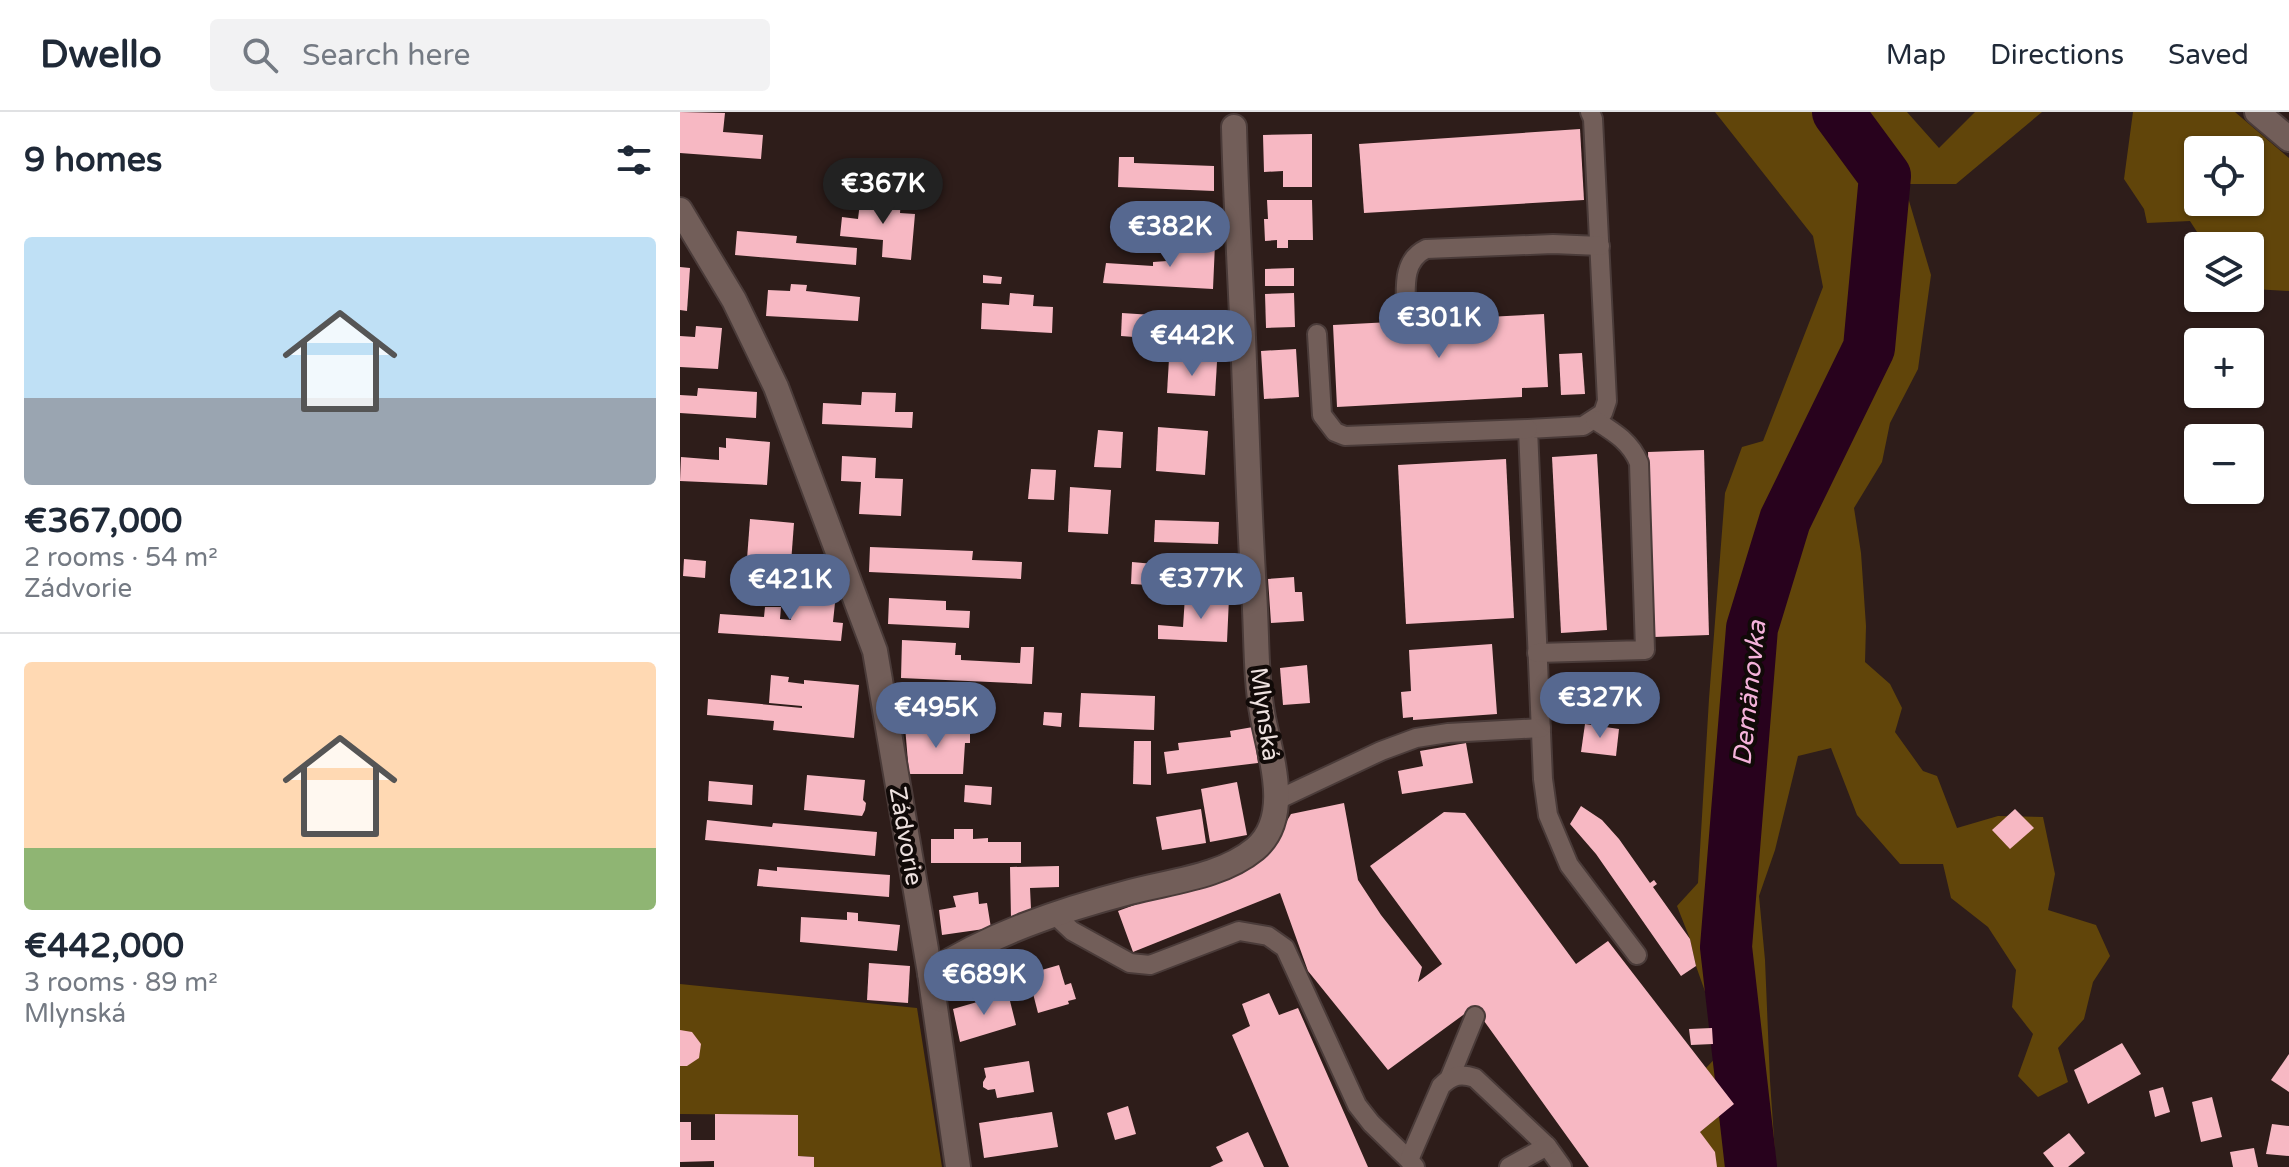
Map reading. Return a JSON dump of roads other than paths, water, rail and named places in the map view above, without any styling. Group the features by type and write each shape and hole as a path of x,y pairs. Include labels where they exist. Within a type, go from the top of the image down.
{"street":[{"path":"2257,112 2289,139"},
{"name":"Mlynská","path":"930,973 956,956 994,938 1055,915 1131,891 1212,871 1256,848 1273,822 1277,800 1259,697 1234,127"},
{"name":"Zádvorie","path":"680,210 734,300 776,387 875,651 930,973 958,1167"}],"lane":[{"path":"1317,334 1322,415 1335,432 1345,436 1583,426 1595,420 1603,413 1607,401 1593,119 1590,112"},
{"path":"1406,314 1407,270 1418,253 1426,249 1553,244 1600,246"},
{"path":"1537,653 1645,650 1639,463 1635,450 1595,420"},
{"path":"1528,429 1543,779 1548,815 1569,865 1637,955"},
{"path":"1277,800 1416,738 1541,728"},
{"path":"1055,915 1072,931 1130,963 1150,965 1239,931 1268,936 1285,948 1357,1105 1412,1163 1441,1086 1450,1077 1475,1016"},
{"path":"1450,1077 1464,1074 1475,1078 1547,1146 1562,1167"},
{"path":"1509,1167 1547,1146"}],"waterway":[{"name":"Demänovka","path":"1751,1167 1726,947 1752,628 1785,520 1869,348 1885,176 1838,112"}]}
